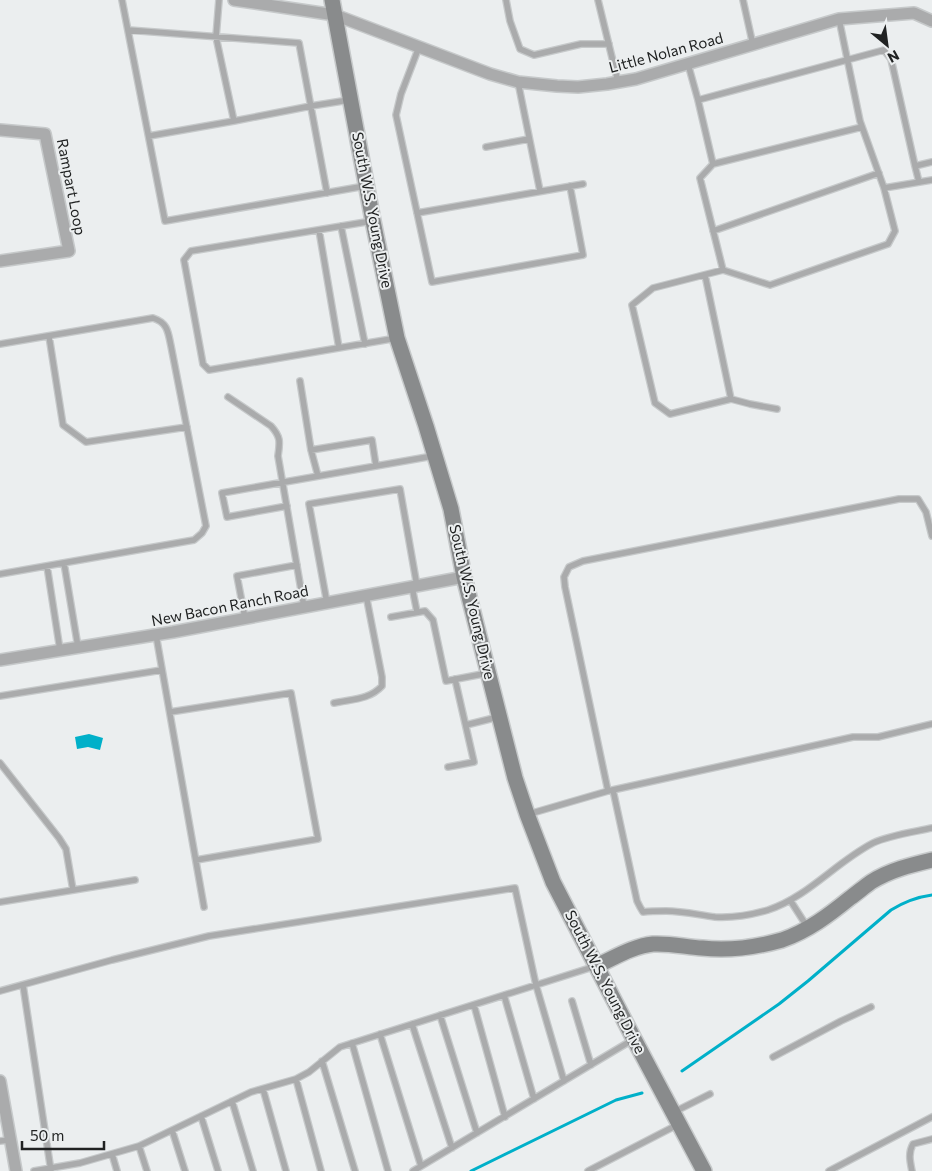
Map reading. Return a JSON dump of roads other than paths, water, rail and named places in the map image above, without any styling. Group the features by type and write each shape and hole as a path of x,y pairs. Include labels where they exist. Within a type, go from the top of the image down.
{"main road":[{"name":"South W.S. Young Drive","path":"333,7 366,186 397,338 451,509 464,577 527,814 553,882 704,1171"},
{"path":"596,966 632,949 651,944 669,944 704,949 736,948 765,944 783,939 824,919 870,883 888,873 932,860"}],"street":[{"name":"Little Nolan Road","path":"234,0 333,7 419,47 490,74 518,82 557,86 608,84 636,79 839,19 914,13 932,21"},
{"name":"Rampart Loop","path":"0,130 45,134 69,251 0,261"},
{"name":"New Bacon Ranch Road","path":"0,660 156,635 464,577"},
{"path":"0,1081 5,1140 16,1171"}],"lane":[{"path":"122,0 165,221 366,186"},
{"path":"219,0 216,37 234,121"},
{"path":"506,0 510,21 520,49 534,55 582,44 609,44"},
{"path":"598,0 618,82"},
{"path":"743,0 753,44"},
{"path":"777,409 731,399 670,414 656,404 632,305 653,288 723,270 770,285 888,244 895,231 884,188 860,120 839,19"},
{"path":"128,30 299,43 327,192"},
{"path":"419,47 401,94 396,115 432,282 583,255 570,186"},
{"path":"698,100 884,50 891,59 919,182"},
{"path":"688,64 713,164"},
{"path":"518,82 540,191"},
{"path":"148,136 350,100"},
{"path":"723,270 700,178 713,164 862,127"},
{"path":"486,147 529,139"},
{"path":"915,166 932,162"},
{"path":"713,231 879,173"},
{"path":"884,188 932,180"},
{"path":"417,213 583,184"},
{"path":"373,221 191,251 184,260 203,364 209,370 397,338"},
{"path":"341,226 365,344"},
{"path":"319,230 339,348"},
{"path":"705,275 731,399"},
{"path":"0,344 153,318 160,320 167,328 206,526 202,533 194,540 0,574"},
{"path":"50,336 63,425 86,442 187,427"},
{"path":"300,381 311,450 318,476"},
{"path":"228,397 277,432 280,442 278,456 304,607"},
{"path":"311,450 372,440 376,466"},
{"path":"287,506 227,517 222,493 435,456"},
{"path":"327,603 309,504 400,489 417,612"},
{"path":"932,536 926,512 918,500 899,499 583,561 569,567 564,577 610,790 637,901 643,912 667,911 717,917 750,914 780,906 873,843 932,828"},
{"path":"64,563 78,647"},
{"path":"245,618 237,576 297,565"},
{"path":"47,566 60,650"},
{"path":"334,703 375,694 382,686 382,677 366,595"},
{"path":"391,617 425,611 434,620 446,681 489,673"},
{"path":"156,635 204,907"},
{"path":"0,696 162,670"},
{"path":"448,767 474,762 455,679"},
{"path":"170,712 291,693 318,839 196,860"},
{"path":"466,725 500,716"},
{"path":"527,814 610,790 853,737 878,737 932,724"},
{"path":"0,763 66,849 73,890"},
{"path":"0,902 135,880"},
{"path":"0,992 112,960 209,936 515,888 536,985 564,1081"},
{"path":"790,900 808,928"},
{"path":"34,1171 50,1170 80,1163 139,1146 251,1092 296,1079 309,1072 340,1047 596,966"},
{"path":"23,985 50,1170"},
{"path":"504,996 534,1099"},
{"path":"572,1001 591,1065"},
{"path":"474,1005 504,1117"},
{"path":"774,1057 840,1021 871,1007"},
{"path":"440,1016 477,1133"},
{"path":"412,1024 452,1148"},
{"path":"380,1034 421,1166"},
{"path":"413,1171 634,1039"},
{"path":"352,1043 388,1171"},
{"path":"322,1061 355,1171"},
{"path":"296,1079 321,1171"},
{"path":"263,1089 286,1171"},
{"path":"588,1171 677,1118 710,1094"},
{"path":"232,1101 253,1171"},
{"path":"202,1116 218,1171"},
{"path":"829,1171 932,1117"},
{"path":"172,1130 185,1171"},
{"path":"912,1171 910,1149 913,1144 932,1139"},
{"path":"139,1146 147,1171"},
{"path":"112,1154 117,1171"},
{"path":"80,1163 83,1171"}],"water":[{"path":"89,734 103,738 100,750 88,747 77,749 75,737"}],"waterway":[{"path":"682,1071 779,1004 891,910 911,900 932,895"},
{"path":"471,1171 616,1100 642,1093"}]}
